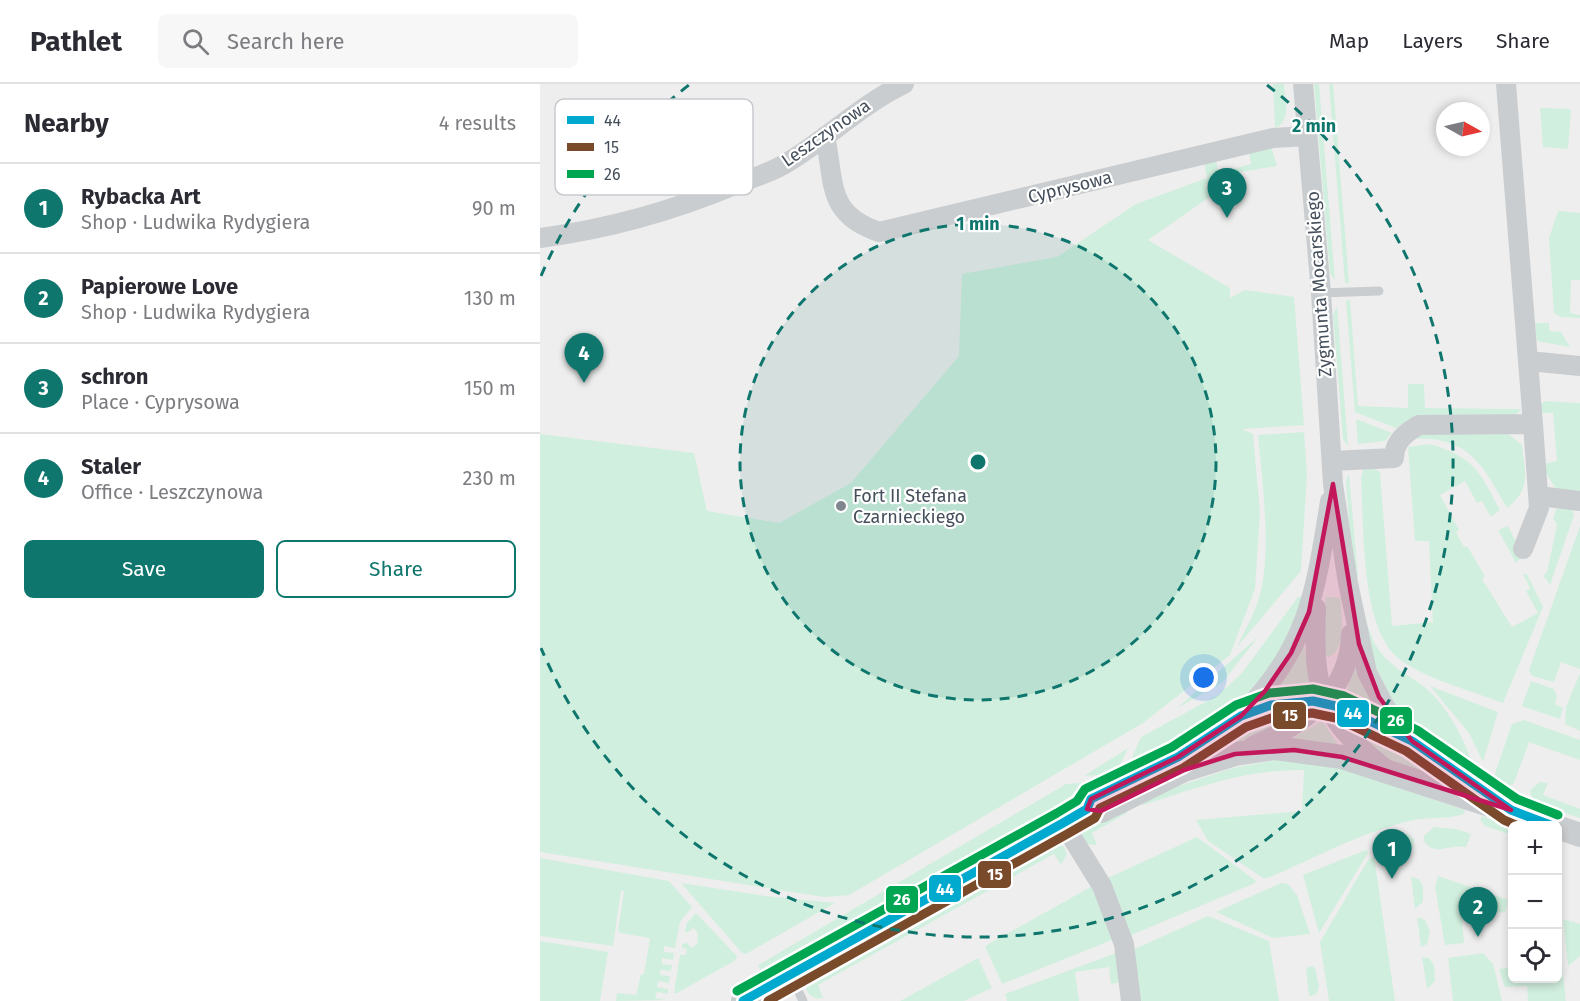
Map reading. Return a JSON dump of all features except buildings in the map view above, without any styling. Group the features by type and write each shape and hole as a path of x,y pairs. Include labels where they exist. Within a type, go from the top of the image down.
{"street":[{"name":"Leszczynowa","path":"753,177 782,165 880,95 904,84"},
{"name":"Zygmunta Mocarskiego","path":"1303,84 1321,293 1333,484 1352,601 1362,659 1372,685 1385,707 1412,741"},
{"path":"1506,84 1530,361 1539,496 1539,508 1523,549"},
{"name":"Cyprysowa","path":"825,136 839,206 863,226 879,232 1273,138 1307,136"},
{"name":"Leszczynowa","path":"540,238 617,225 712,195"},
{"path":"1530,361 1580,366"},
{"path":"1332,461 1394,458 1397,442 1419,425 1533,424"},
{"name":"Zygmunta Mocarskiego","path":"1241,716 1265,692 1291,653 1309,612 1317,582 1333,484"},
{"path":"1539,496 1580,501"},
{"name":"Zygmunta Mocarskiego","path":"1317,582 1315,653 1324,702 1345,735 1390,772"},
{"name":"Zygmunta Mocarskiego","path":"1235,753 1280,735 1324,702 1338,686 1349,657 1352,601"},
{"path":"743,1001 1063,823 1087,809 1091,799 1178,757 1241,716 1286,703 1324,702 1357,714 1412,741 1511,810"},
{"path":"1087,809 1101,812 1184,770 1235,753 1275,748 1311,751 1342,757 1475,802 1511,810 1542,821"},
{"path":"1063,823 1102,886 1124,944 1131,1001"},
{"path":"1562,828 1580,835"}],"lane":[{"path":"1321,293 1379,291"},
{"path":"790,976 803,1001"}],"highlighted area":[{"path":"1333,484 1359,644 1379,697 1412,741 1511,810 1342,757 1294,750 1235,754 1184,770 1101,811 1087,809 1091,799 1178,757 1241,716 1265,691 1291,653 1309,612"}],"green space":[{"path":"1273,84 1284,84 1286,103 1284,120 1275,128"},
{"path":"1314,84 1319,84 1335,280 1330,273"},
{"path":"1329,84 1333,84 1349,283 1345,283"},
{"path":"1540,108 1571,109 1568,149 1543,147"},
{"path":"1271,146 1277,166 1240,172 1205,185 1211,196 1148,240 1230,288 1230,298 1245,290 1294,297 1304,425 1242,429 1253,434 1260,512 1255,589 1230,655 1143,723 849,895 824,897 540,852 540,434 694,453 707,511 779,523 851,483 959,356 962,274 1057,257 1136,204 1207,178 1204,162 1216,159 1218,173 1251,164 1249,151"},
{"path":"1558,211 1580,213 1580,280 1571,280 1570,313 1580,315 1580,318 1561,317 1554,313 1549,238"},
{"path":"1350,300 1358,406 1408,408 1408,384 1424,384 1425,408 1520,409 1519,412 1513,416 1502,417 1413,417 1396,428 1355,412 1346,301"},
{"path":"1337,306 1348,446 1343,439 1333,315"},
{"path":"1535,323 1549,323 1549,331 1561,332 1570,347 1537,341"},
{"path":"1545,401 1580,403 1580,493 1558,492 1546,473 1545,464 1557,461 1553,413 1542,413 1537,407"},
{"path":"1356,419 1392,433 1385,441 1358,444"},
{"path":"1304,432 1307,474 1301,571 1237,647 1258,601 1265,563 1264,496 1258,435"},
{"path":"1507,433 1522,445 1525,480 1520,494 1507,508 1481,466 1460,448 1447,442 1431,439 1412,439 1418,434"},
{"path":"1430,444 1457,454 1474,468 1487,485 1500,510 1491,517 1482,501 1477,503 1465,481 1440,495 1459,530 1456,532 1464,547 1467,546 1485,576 1482,579 1512,627 1538,613 1526,591 1530,588 1523,574 1527,574 1543,607 1503,703 1420,672 1398,658 1386,643 1370,599 1364,547 1361,478 1363,469 1375,469 1380,472 1392,626 1433,622 1429,541 1415,541 1408,447"},
{"path":"1349,474 1358,577 1353,577 1346,481"},
{"path":"1557,508 1572,509 1574,515 1550,585 1543,575 1547,572 1557,525 1553,518"},
{"path":"1508,526 1523,556 1516,563 1498,530"},
{"path":"1580,526 1580,669 1561,662 1554,682 1532,676 1529,670"},
{"path":"1303,596 1290,631 1275,660 1257,684 1213,720 1127,769 1141,737 1218,695 1242,673 1298,597"},
{"path":"1326,597 1340,598 1342,622 1339,646 1329,657 1325,656 1321,646"},
{"path":"1360,598 1370,632 1379,650 1388,661 1432,694 1449,714 1462,738 1477,775 1434,746 1396,707 1370,655"},
{"path":"1258,637 1222,683 1177,708"},
{"path":"1304,646 1312,689 1277,691 1275,688 1301,647"},
{"path":"1356,668 1377,712 1345,697 1353,670"},
{"path":"1580,673 1580,731 1565,724 1566,707"},
{"path":"1531,681 1554,689 1557,696 1555,704 1563,708 1560,719 1522,706"},
{"path":"1430,686 1498,712 1483,762 1469,733"},
{"path":"1287,713 1283,720 1264,732 1202,753 1251,720"},
{"path":"1524,720 1580,740 1580,760 1529,742 1514,783 1506,789 1492,782 1512,724"},
{"path":"1322,721 1339,746 1291,739"},
{"path":"1365,732 1372,733 1450,782 1395,768 1364,740"},
{"path":"1128,748 1120,764 1112,772 1084,776"},
{"path":"1282,759 1326,763 1465,810 1464,814 1416,820 1391,826 1355,839 1268,878 1263,878 1208,841 1196,820 1302,811 1304,770 1241,776 1143,805 1140,799 1233,768"},
{"path":"1107,781 762,973 758,965 1066,784"},
{"path":"1540,782 1548,783 1543,795 1580,809 1580,818 1533,802 1530,790"},
{"path":"1123,807 1127,813 1092,833 1097,845 1086,844 1081,831"},
{"path":"1482,816 1508,826 1508,834 1485,826 1480,820"},
{"path":"1434,827 1456,829 1471,834 1466,847 1437,849 1428,846 1424,841 1424,836"},
{"path":"1404,834 1414,839 1413,849 1374,853 1376,846"},
{"path":"1197,837 1256,881 1255,883 1129,936 1108,878"},
{"path":"1058,843 1064,847 1067,854 1061,865 1054,854 818,985 823,998 813,997 807,991 805,984"},
{"path":"1366,850 1368,853 1319,933 1303,875"},
{"path":"1374,856 1395,1001 1329,1001 1320,942 1368,860"},
{"path":"540,858 669,881 692,907 680,922 675,948 664,946 664,952 674,953 673,960 662,958 662,964 672,965 671,971 660,970 660,975 670,976 669,983 658,981 657,987 668,989 668,994 657,992 655,998 667,1000 616,1001 617,993 636,995 641,975 644,974 650,938 620,933 618,930 624,891 621,891 613,946 540,936"},
{"path":"1438,876 1508,900 1505,912 1468,915 1462,922 1464,943 1445,945 1435,887"},
{"path":"1411,877 1419,879 1423,886 1423,902 1415,909"},
{"path":"681,883 765,896 835,903 746,954 742,953"},
{"path":"1281,883 1288,884 1297,895 1310,934 1273,938 1216,912"},
{"path":"1094,885 1112,940 1002,984 985,946"},
{"path":"696,913 737,956 736,960 674,993 680,955 686,955 687,949 682,948 682,944 687,943 692,948 697,944 698,934 694,928 687,933 685,931 687,923"},
{"path":"1208,916 1269,941 1279,1001 1138,1001 1130,951"},
{"path":"1417,917 1425,920 1430,932 1427,944 1421,947"},
{"path":"1563,919 1580,924 1580,956 1568,966"},
{"path":"540,941 608,952 600,1001 540,1001"},
{"path":"1116,953 1121,982 1111,984 1109,967 1075,972 1079,1001 1007,1001 1005,994"},
{"path":"1483,953 1493,964 1502,1001 1453,1001 1448,958"},
{"path":"1422,957 1429,958 1434,965 1435,981 1427,989"},
{"path":"978,958 992,988 964,1001 900,1001"},
{"path":"1312,966 1315,968 1319,987 1316,995 1309,996 1306,968"},
{"path":"1508,968 1508,983 1562,983 1562,968 1566,1001 1528,1001 1527,986 1505,987 1499,969"}],"transit line":[{"name":"26","path":"737,991 1057,813 1077,801 1085,789 1172,747 1236,705 1269,693 1313,689 1344,696 1417,730 1517,799 1558,815"},
{"name":"44","path":"743,1001 1063,823 1087,809 1091,799 1178,757 1241,716 1271,705 1313,701 1340,707 1412,741 1511,810 1540,821"},
{"name":"15","path":"768,1001 1095,818 1100,808 1183,768 1246,727 1274,717 1312,713 1336,718 1406,751 1508,822"}],"place":[{"name":"schron","path":"1227,218"},
{"name":"Staler","path":"584,383"},
{"name":"Fort II Stefana Czarnieckiego","path":"841,506"},
{"name":"Rybacka Art","path":"1392,879"},
{"name":"Papierowe Love","path":"1478,937"}]}
